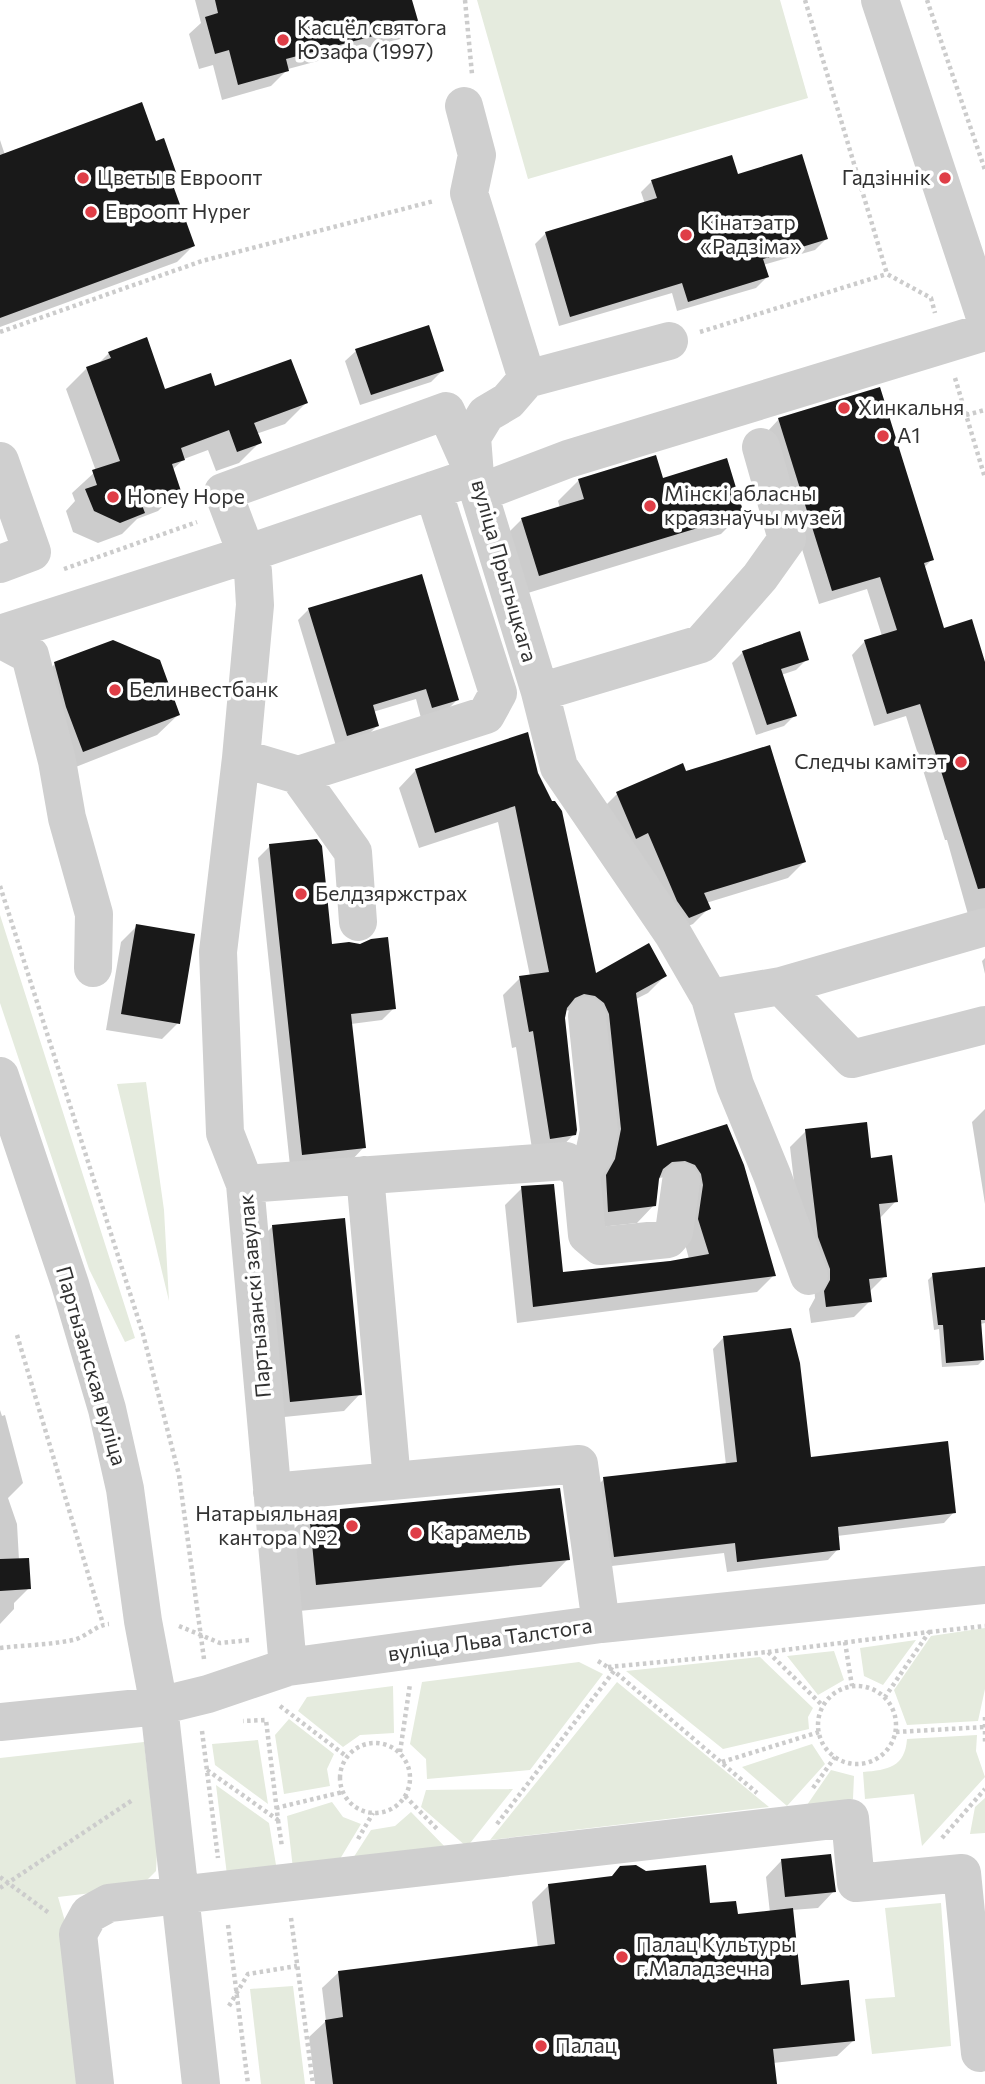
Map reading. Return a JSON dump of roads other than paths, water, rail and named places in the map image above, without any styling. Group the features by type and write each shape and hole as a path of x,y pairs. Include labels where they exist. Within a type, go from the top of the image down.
{"street":[{"path":"880,0 985,317"},
{"path":"468,90 477,155 469,192 527,379 669,341"},
{"path":"0,634 246,554 433,489 477,484 568,459 985,332"},
{"name":"вуліца Прытыцкага","path":"527,379 509,401 486,414 472,437 477,484 540,692 559,767 673,934 710,998 735,1086 772,1175 809,1276"},
{"name":"Партызанскі завулак","path":"288,1667 245,1184 225,1133 218,953 241,758 255,605 253,571 223,492 446,411 477,484"},
{"path":"540,692 701,644 760,577 787,539 761,447"},
{"path":"0,461 32,552 0,564"},
{"path":"241,758 298,775 486,715 498,693 433,489"},
{"path":"0,639 30,655 57,761 67,818 94,914 93,968"},
{"path":"298,775 353,852 358,922"},
{"path":"710,998 780,986 985,927"},
{"path":"780,986 852,1059 985,1025"},
{"path":"587,1016 599,1130 594,1154 580,1172 587,1235 600,1245 668,1239 674,1232 681,1182"},
{"name":"Партызанская вуліца","path":"0,1076 70,1284 107,1409 125,1489 159,1706 201,2084"},
{"path":"245,1184 566,1161 580,1172"},
{"path":"365,1175 392,1481"},
{"path":"272,1492 579,1464 601,1624"},
{"name":"вуліца Льва Талстога","path":"0,1722 159,1706 208,1694 288,1667 601,1624 985,1586"},
{"path":"95,2084 78,1934 89,1914 109,1903 849,1818 856,1883 962,1873 981,2053"}],"place":[{"name":"Касцёл святога Юзафа (1997)","path":"283,40"},
{"name":"Цветы в Евроопт","path":"83,178"},
{"name":"Гадзіннік","path":"945,178"},
{"name":"Евроопт Hyper","path":"91,212"},
{"name":"Кінатэатр «Радзіма»","path":"686,235"},
{"name":"Хинкальня","path":"844,408"},
{"name":"A1","path":"883,436"},
{"name":"Honey Hope","path":"113,497"},
{"name":"Мінскі абласны краязнаўчы музей","path":"650,506"},
{"name":"Белинвестбанк","path":"115,690"},
{"name":"Следчы камітэт","path":"961,762"},
{"name":"Белдзяржстрах","path":"301,894"},
{"name":"Натарыяльная кантора №2","path":"352,1526"},
{"name":"Карамель","path":"416,1533"},
{"name":"Палац Культуры г.Маладзечна","path":"622,1957"},
{"name":"Палац","path":"541,2046"}]}
